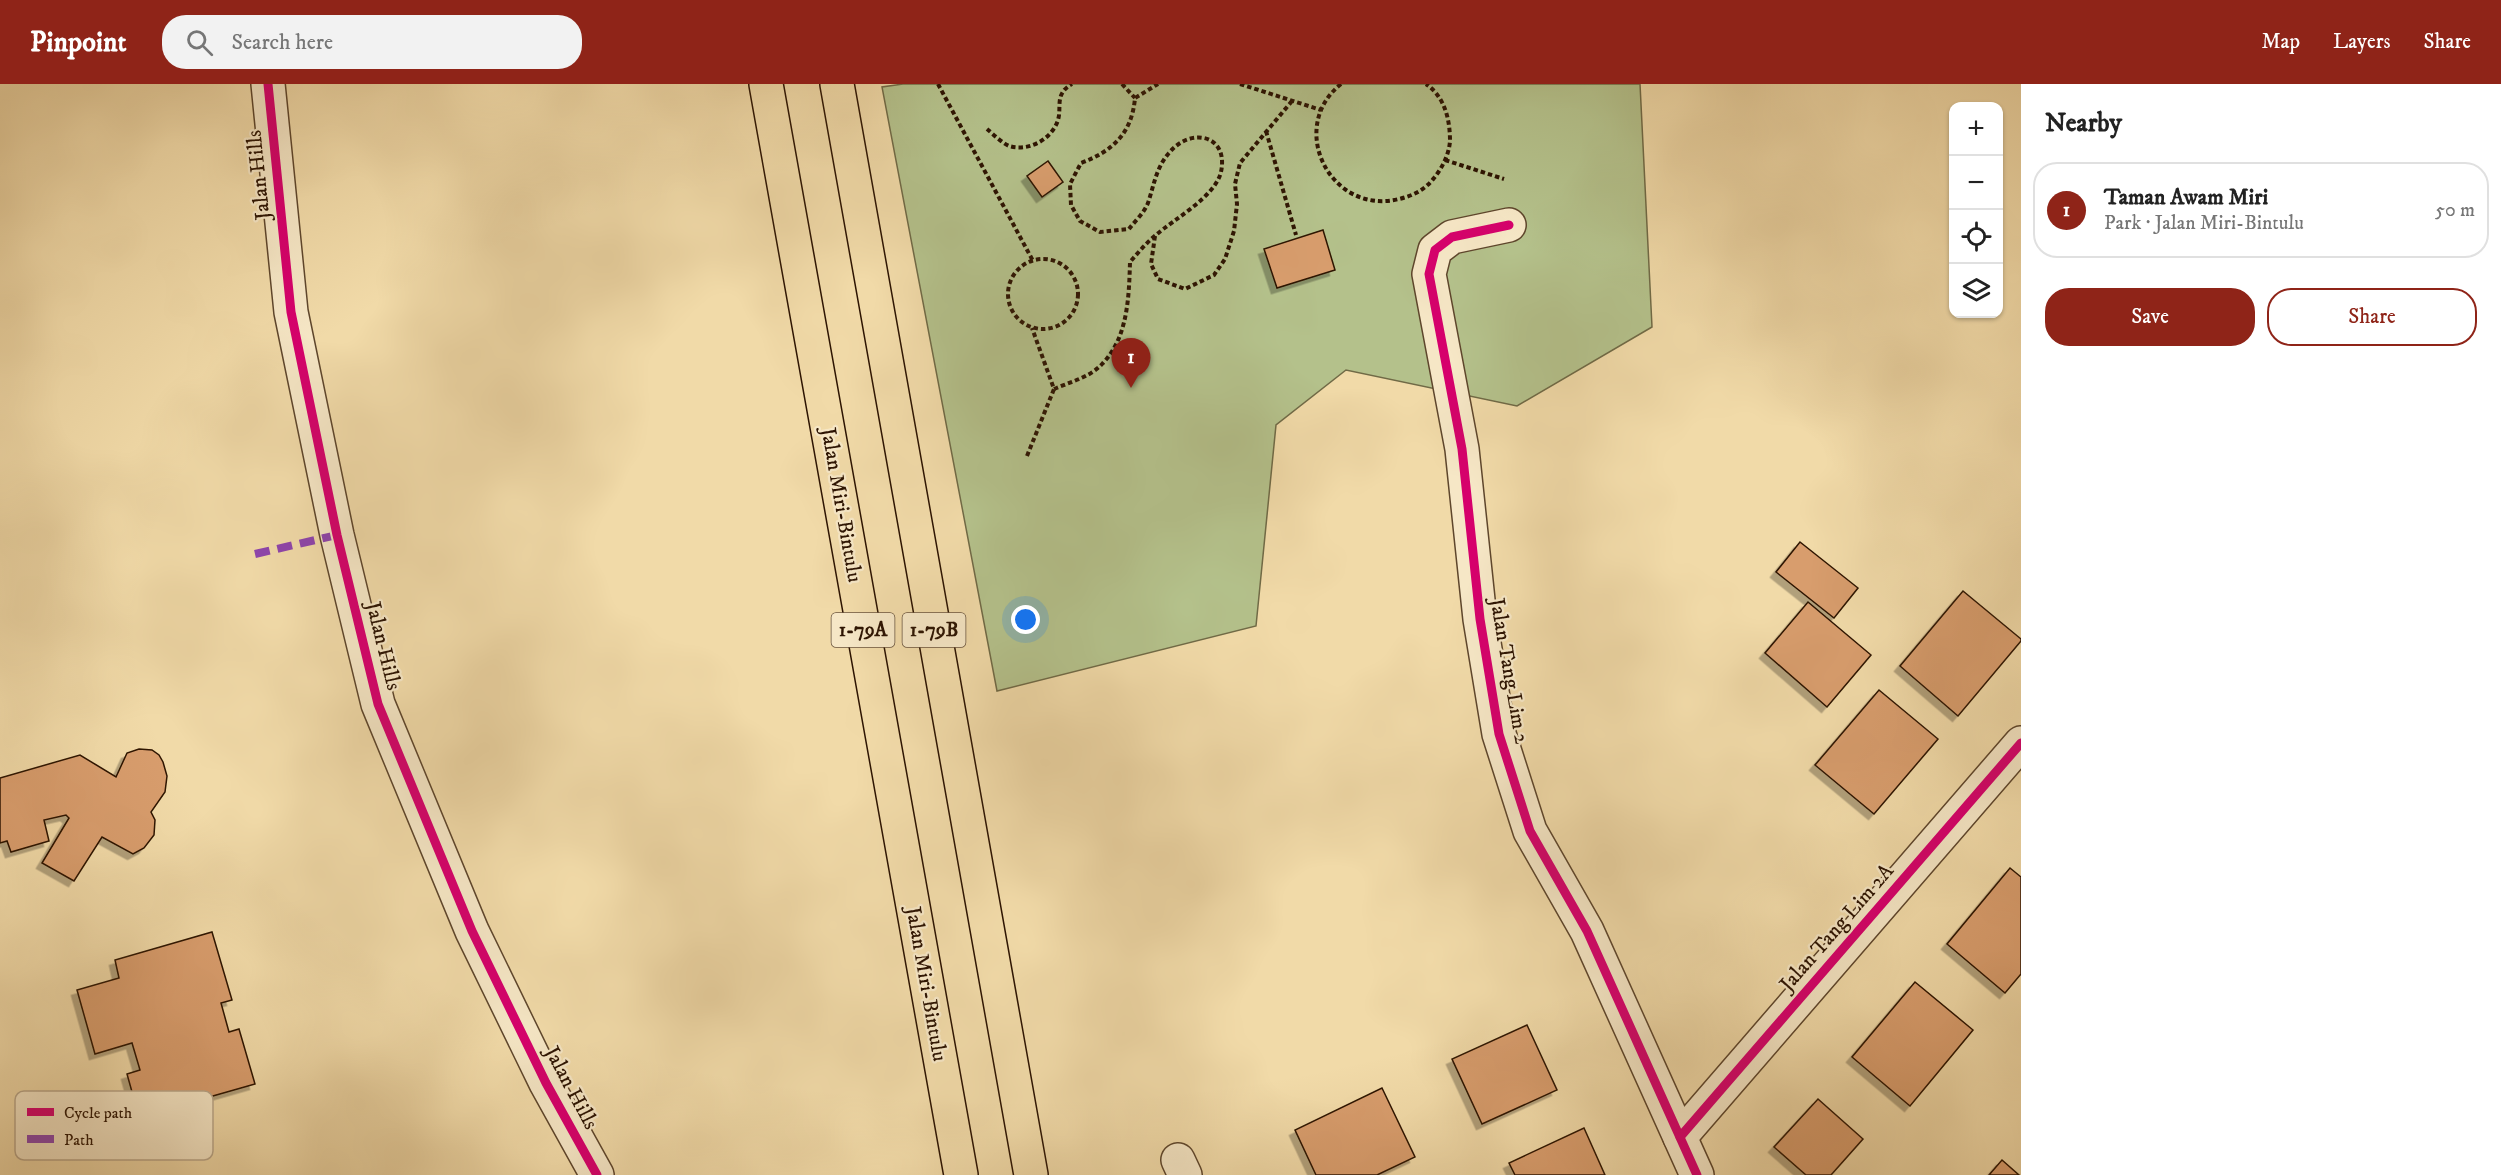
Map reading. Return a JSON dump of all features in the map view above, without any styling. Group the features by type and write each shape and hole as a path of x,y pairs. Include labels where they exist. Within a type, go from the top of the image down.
{"highway":[{"name":"Jalan Miri-Bintulu","path":"766,84 961,1175"},
{"name":"1-79B","path":"837,84 1031,1175"}],"street":[{"name":"Jalan Hills","path":"268,84 291,312 337,535 378,704 472,931 546,1083 597,1175"},
{"name":"Jalan Tang Lim 2","path":"1509,225 1452,237 1435,250 1429,274 1462,449 1480,619 1499,734 1530,831 1587,931 1697,1175"},
{"name":"Jalan Tang Lim 2A","path":"1680,1137 2021,743"}],"path":[{"path":"938,84 1034,261"},
{"path":"987,129 1009,146 1031,146 1051,135 1059,119 1058,104 1066,87 1072,84"},
{"path":"1054,389 1085,376 1103,363 1120,336 1129,299 1130,262 1155,236 1210,193 1221,172 1220,153 1213,140 1202,136 1191,137 1170,151 1156,173 1147,206 1129,229 1100,232 1080,221 1071,205 1070,184 1081,163 1099,156 1122,137 1134,116 1135,98 1122,84"},
{"path":"1135,98 1158,84"},
{"path":"1240,84 1321,110"},
{"path":"1341,84 1332,91 1321,110 1316,132 1319,155 1329,175 1346,191 1366,200 1389,202 1411,196 1429,184 1445,160 1450,146 1450,125 1444,104 1426,84"},
{"path":"1155,236 1151,264 1158,279 1185,289 1214,275 1225,259 1234,231 1237,204 1235,184 1240,163 1292,101"},
{"path":"1266,131 1296,235"},
{"path":"1445,160 1504,179"},
{"path":"1044,259 1062,265 1074,278 1078,289 1077,301 1073,313 1065,322 1054,328 1042,330 1032,328 1014,315 1009,304 1009,283 1015,273 1034,261 1044,259"},
{"path":"1027,456 1054,389 1032,328"}],"green space":[{"path":"903,84 1640,84 1652,327 1517,406 1346,370 1276,425 1256,626 997,691 882,87"}],"building":[{"path":"1048,161 1063,182 1042,197 1027,176"},
{"path":"1323,230 1335,270 1277,288 1264,249"},
{"path":"1800,542 1858,588 1834,618 1776,572"},
{"path":"1963,591 2021,641 1958,716 1900,666"},
{"path":"1808,602 1871,655 1827,707 1765,653"},
{"path":"1879,690 1938,739 1874,814 1815,765"},
{"path":"139,749 152,750 159,755 167,776 165,792 151,812 155,820 154,835 144,848 133,854 102,837 74,881 42,863 69,818 66,815 44,820 49,841 11,852 7,841 0,843 0,778 80,755 116,777 127,753"},
{"path":"2010,868 2021,877 2021,974 2005,993 1947,944"},
{"path":"212,932 232,1000 221,1003 229,1032 239,1029 255,1084 213,1096 213,1091 132,1091 127,1074 140,1070 132,1043 95,1054 77,990 119,978 115,960"},
{"path":"1915,982 1973,1030 1910,1106 1852,1057"},
{"path":"1527,1025 1557,1090 1482,1124 1452,1059"},
{"path":"1382,1088 1415,1157 1377,1175 1316,1175 1295,1130"},
{"path":"1818,1099 1863,1139 1831,1175 1806,1175 1774,1147"},
{"path":"1584,1128 1605,1175 1515,1175 1509,1163"},
{"path":"2002,1160 2019,1175 1989,1175"}],"marked path":[{"path":"255,554 337,535"}],"cycle path":[{"path":"268,84 291,312 337,535 378,704 472,931 546,1083 597,1175"},
{"path":"1509,225 1452,237 1435,250 1429,274 1462,449 1480,619 1499,734 1530,831 1587,931 1697,1175"},
{"path":"1680,1137 2021,743"}],"place":[{"name":"Taman Awam Miri","path":"1131,388"}]}
